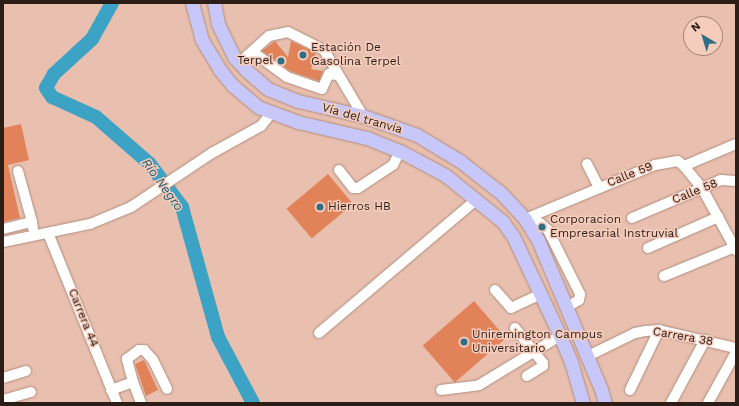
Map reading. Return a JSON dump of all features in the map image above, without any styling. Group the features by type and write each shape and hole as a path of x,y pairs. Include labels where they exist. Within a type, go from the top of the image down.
{"main road":[{"name":"Vía del tranvía","path":"192,3 202,40 220,70 245,97 271,113 298,122 367,138 400,151 445,175 477,199 502,221 513,236 560,336 571,362 583,403"},
{"name":"Vía del tranvía","path":"214,3 225,40 239,64 274,92 298,101 363,116 417,135 450,154 501,193 528,223 588,356 605,403"},
{"path":"271,113 274,92"},
{"path":"271,113 282,105 298,101"}],"street":[{"path":"239,64 269,36 288,32 324,50 337,75 363,116"},
{"path":"253,52 287,77 322,89 329,74 337,75"},
{"path":"274,92 287,77"},
{"path":"3,242 35,236 108,218 140,201 183,171 261,126 271,113"},
{"path":"664,276 735,249 702,188 684,166 736,144"},
{"path":"339,170 354,188 358,188 393,165 400,151"},
{"name":"Calle 59","path":"528,223 599,188 668,162 678,161 684,166"},
{"path":"587,164 599,188"},
{"path":"18,171 35,236"},
{"name":"Calle 58","path":"632,218 722,180 736,181"},
{"path":"319,334 477,199"},
{"path":"648,248 718,217"},
{"path":"3,228 32,222"},
{"path":"528,223 540,223 548,230 580,294 579,300 566,307"},
{"name":"Carrera 44","path":"48,233 117,403"},
{"path":"495,290 511,308 540,294"},
{"path":"515,328 535,352 543,366 527,376"},
{"path":"630,390 659,330"},
{"name":"Carrera 38","path":"588,356 635,333 659,330 736,348"},
{"path":"441,390 479,385 560,336"},
{"path":"671,403 705,340"},
{"path":"141,403 126,359 139,350 144,350 149,354 167,389"},
{"path":"708,403 736,352"},
{"path":"3,378 26,371"},
{"path":"112,390 133,382"},
{"path":"3,400 31,392"}],"building":[{"path":"275,41 288,57 291,41 316,53 311,69 323,71 319,81 290,71 262,51"},
{"path":"21,124 29,160 8,165 20,218 3,222 3,128"},
{"name":"Hierros HB","path":"328,174 353,204 312,239 287,209"},
{"name":"Uniremington Campus Universitario","path":"474,301 506,338 455,383 423,346"},
{"path":"144,360 158,390 146,396 135,364"}],"waterway":[{"name":"Río Negro","path":"112,3 92,39 54,74 46,88 52,97 96,117 149,163 182,207 218,337 253,403"}],"place":[{"name":"Estación De Gasolina Terpel","path":"303,55"},
{"name":"Terpel","path":"281,61"},
{"name":"Hierros HB","path":"320,207"},
{"name":"Corporacion Empresarial Instruvial","path":"542,227"},
{"name":"Uniremington Campus Universitario","path":"464,342"}]}
